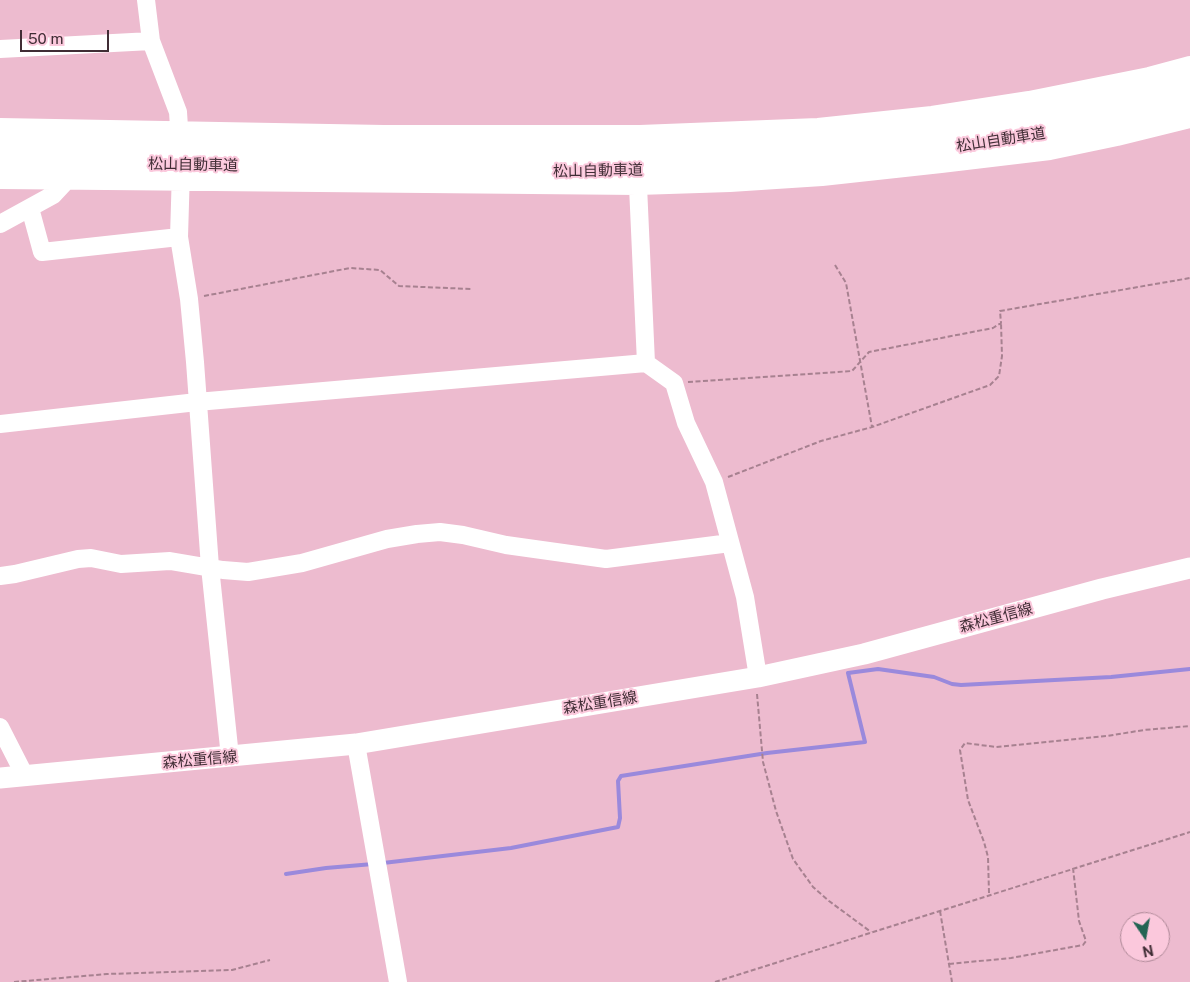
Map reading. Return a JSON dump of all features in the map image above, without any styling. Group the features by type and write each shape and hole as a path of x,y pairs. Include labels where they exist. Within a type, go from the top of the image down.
{"highway":[{"name":"松山自動車道","path":"0,142 594,149 743,146 902,132 1039,112 1190,82"},
{"name":"松山自動車道","path":"0,163 144,164 444,171 594,171 743,168 894,156 1044,134 1190,104"}],"main road":[{"name":"森松重信線","path":"0,778 356,744 758,678 864,654 1102,589 1190,568"}],"street":[{"path":"146,0 151,41 178,112 180,130 182,182 179,238 189,299 210,567 230,757"},
{"path":"0,49 151,41"},
{"path":"0,127 384,134 640,134 818,127 932,115 1029,100 1149,76 1190,65"},
{"path":"0,180 638,186 730,183 822,177 1050,151 1190,119"},
{"path":"0,224 53,196 67,180"},
{"path":"638,186 646,363"},
{"path":"30,208 42,252 179,238"},
{"path":"0,424 197,402 646,363 674,383 686,423 714,482 745,597 758,678"},
{"path":"0,576 78,559 91,558 121,564 170,560 223,570 248,572 302,563 387,539 440,532 462,535 506,546 606,559 730,543"},
{"path":"0,727 25,776"},
{"path":"356,744 398,982"}],"path":[{"path":"835,265 846,283 872,427"},
{"path":"189,299 350,268 380,270 399,286 471,289"},
{"path":"714,482 821,441 872,427 990,385 999,376 1002,356 1000,312 1190,278"},
{"path":"674,383 852,371 869,352 993,328 1001,323"},
{"path":"758,678 756,688 763,762 779,820 793,859 813,887 871,932"},
{"path":"990,894 988,857 968,800 963,772 960,750 965,743 996,747 1190,726"},
{"path":"715,982 1190,832"},
{"path":"949,964 1011,958 1083,945 1086,941 1079,920 1073,868"},
{"path":"940,911 952,982"},
{"path":"14,982 107,974 232,970 270,960"}],"waterway":[{"path":"383,863 511,848 618,827 620,818 618,781 621,776 767,753 865,742 848,673 878,669 934,677 952,684 961,685 1111,677 1190,669"},
{"path":"286,874 373,864"}]}
